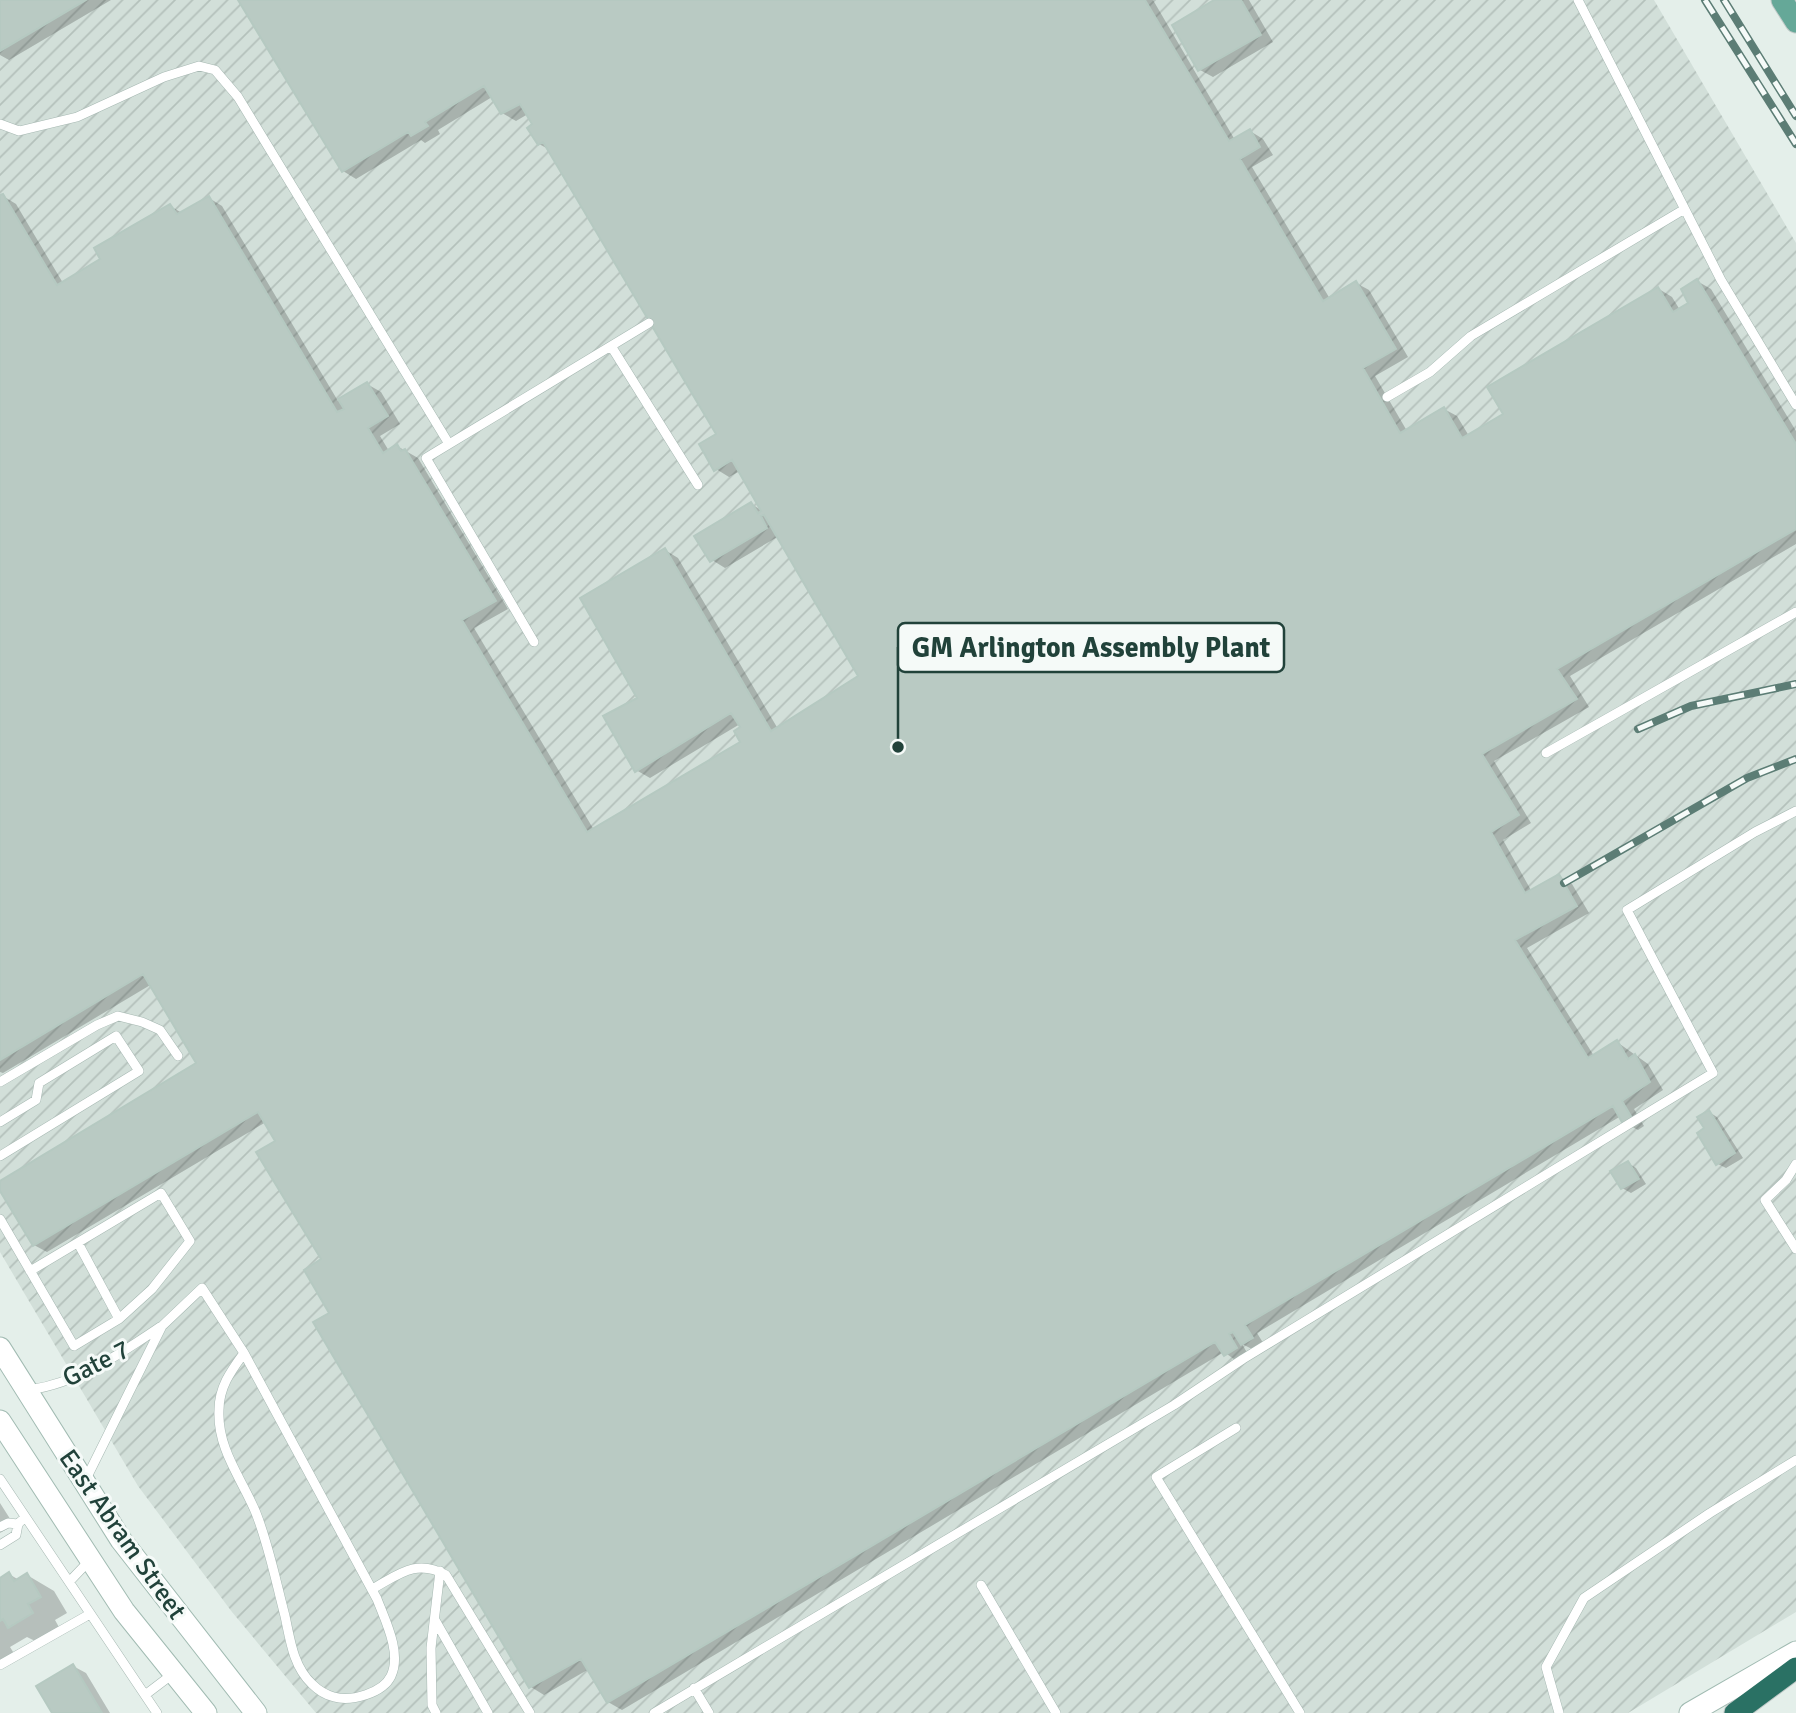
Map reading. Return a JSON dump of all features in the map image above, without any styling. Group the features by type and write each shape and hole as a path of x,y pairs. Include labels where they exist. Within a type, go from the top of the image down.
{"highway":[{"path":"1735,1713 1796,1668"}],"main road":[{"path":"1782,0 1796,22"},
{"name":"East Abram Street","path":"0,1348 121,1540 256,1713"},
{"name":"East Abram Street","path":"0,1421 124,1611 206,1713"},
{"path":"89,1561 121,1540"},
{"path":"1690,1713 1796,1652"}],"lane":[{"path":"1578,0 1721,280 1796,405"},
{"path":"0,124 19,131 77,117 164,77 199,66 215,70 239,97 449,444"},
{"path":"1387,397 1430,372 1471,336 1684,210"},
{"path":"534,642 426,458 649,323"},
{"path":"611,346 698,485"},
{"path":"1546,753 1796,612"},
{"path":"654,1713 1162,1412 1713,1073 1627,910 1755,832 1796,811"},
{"path":"0,1082 97,1025 118,1016 160,1030 178,1056"},
{"path":"0,1122 36,1100 39,1083 116,1036 139,1071 0,1156"},
{"path":"1796,1164 1786,1180 1765,1200 1796,1249"},
{"path":"0,1219 30,1271 74,1346 119,1319 152,1289 190,1241 161,1193 30,1271"},
{"path":"78,1243 119,1319"},
{"path":"84,1482 162,1326 202,1288 244,1353 386,1620 392,1642 393,1662 391,1677 383,1685 361,1696 333,1697 312,1684 297,1662 256,1514 221,1442 218,1409 226,1377 244,1353"},
{"name":"Gate 7","path":"26,1391 47,1388 103,1365 162,1326"},
{"path":"1236,1428 1156,1477 1300,1713"},
{"path":"1559,1713 1546,1667 1584,1598 1710,1513 1796,1460"},
{"path":"0,1479 22,1521 68,1582 157,1713"},
{"path":"0,1527 8,1522 22,1521"},
{"path":"0,1545 16,1535 22,1521"},
{"path":"68,1582 89,1561"},
{"path":"372,1590 415,1567 426,1566 446,1575 530,1713"},
{"path":"436,1713 432,1705 431,1648 440,1571"},
{"path":"981,1585 1056,1713"},
{"path":"0,1665 90,1614"},
{"path":"435,1620 488,1713"},
{"path":"145,1695 173,1673"},
{"path":"694,1688 709,1713"}],"shaded area":[{"path":"0,0 1654,0 1796,243 1796,1612 1628,1713 316,1713 232,1612 138,1486 0,1252"}],"building":[{"path":"0,0 86,0 0,51"},
{"path":"238,0 1145,0 1229,141 1250,129 1260,147 1240,159 1323,301 1356,281 1396,349 1363,368 1400,433 1444,407 1462,438 1503,414 1487,387 1658,287 1673,312 1688,303 1681,289 1697,279 1796,444 1796,529 1557,669 1577,699 1482,754 1519,815 1491,832 1525,893 1559,874 1577,906 1515,940 1588,1058 1617,1040 1628,1059 1635,1054 1650,1082 1622,1101 1632,1118 1623,1124 1613,1106 1245,1325 1253,1338 1241,1345 1233,1332 1229,1334 1237,1348 1224,1356 1215,1342 607,1703 581,1659 529,1688 313,1322 329,1313 304,1270 321,1259 256,1152 275,1141 258,1112 33,1246 0,1191 0,1181 196,1063 143,974 0,1060 0,195 3,194 57,285 100,259 94,248 170,204 177,214 209,196 337,412 344,409 338,399 367,382 388,416 368,428 383,453 397,444 401,451 405,449 496,601 462,620 587,832 740,742 734,731 740,727 731,713 635,772 603,716 637,698 580,598 665,548 771,731 858,676 764,515 761,516 767,528 710,562 694,536 751,502 758,513 761,511 732,460 714,471 699,444 716,434 543,142 538,145 527,128 532,124 520,104 501,114 484,86 425,122 428,126 411,136 408,132 342,172"},
{"path":"1214,0 1241,0 1261,35 1198,71 1172,25"},
{"path":"1709,1110 1735,1153 1716,1165 1697,1133 1704,1128 1697,1117"},
{"path":"1628,1161 1639,1179 1621,1189 1610,1171"},
{"path":"9,1572 14,1581 27,1573 41,1597 28,1604 33,1613 8,1628 3,1619 0,1621 0,1578"},
{"path":"73,1664 102,1713 52,1713 36,1686"}],"railway":[{"path":"1705,0 1796,144"},
{"path":"1724,0 1796,116"},
{"path":"1638,729 1691,706 1796,684"},
{"path":"1564,883 1747,778 1796,759"}],"place":[{"name":"GM Arlington Assembly Plant","path":"898,747"}]}
